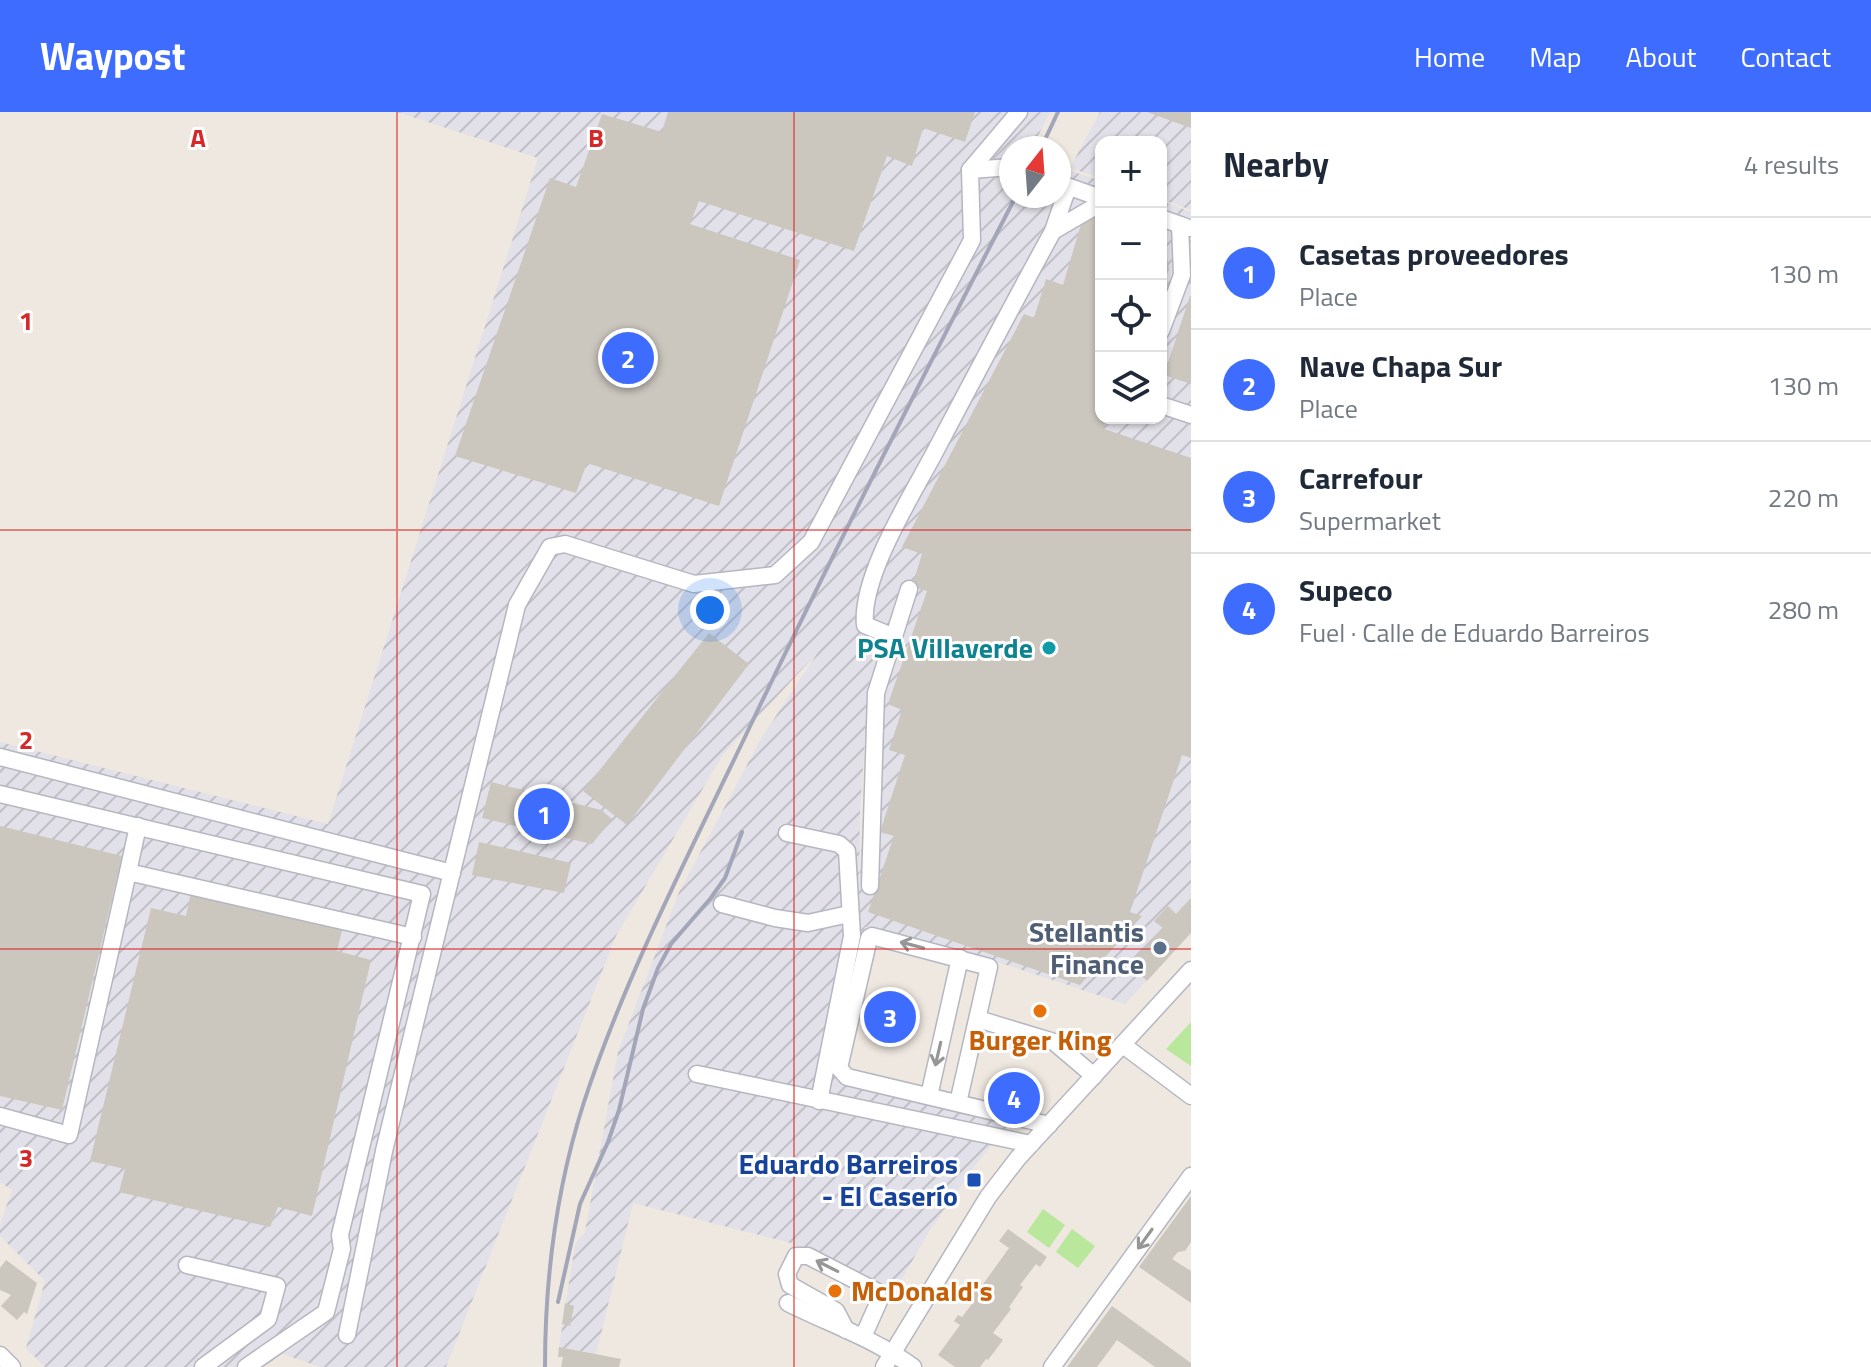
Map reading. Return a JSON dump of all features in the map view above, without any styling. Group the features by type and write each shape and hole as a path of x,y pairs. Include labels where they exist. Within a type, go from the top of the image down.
{"street":[{"path":"347,1335 384,1151 517,605 550,547 565,544 694,584 775,575 811,542 972,240 970,170 1019,112"},
{"path":"970,170 999,168"},
{"path":"1071,188 1095,198"},
{"path":"1053,231 1095,205"},
{"path":"894,637 865,625 864,614 887,541 1053,231 1058,208"},
{"path":"1167,220 1186,227 1187,269 1167,317"},
{"path":"1167,407 1191,415"},
{"path":"870,886 876,693 909,589"},
{"path":"0,757 452,873"},
{"path":"0,794 422,894 340,1235 342,1249 326,1312 246,1367"},
{"path":"0,1116 69,1135 138,826"},
{"path":"787,833 839,844 847,851 852,936 819,1101"},
{"path":"128,872 413,937"},
{"path":"722,904 808,923 849,914"},
{"path":"958,1103 989,967 872,936 869,938 839,1068 847,1077 1049,1125"},
{"path":"929,1096 960,958"},
{"path":"888,1360 974,1215 1031,1144 1191,970"},
{"path":"978,1019 1054,1042 1094,1076"},
{"path":"1123,1045 1191,1096"},
{"path":"697,1074 1031,1144"},
{"path":"1052,1367 1191,1176"},
{"path":"846,1330 836,1311 790,1285 787,1274 796,1256 808,1256 876,1291 879,1301 863,1337"},
{"path":"187,1265 277,1286 268,1319 203,1367"},
{"path":"788,1303 863,1337 888,1360 913,1367"},
{"path":"0,1355 12,1367"}],"shaded area":[{"path":"397,112 1050,112 1038,136 999,136 999,208 1071,208 1071,171 1095,179 1095,424 1167,424 1167,203 1191,212 1191,932 1125,1004 964,951 865,927 832,1070 839,1081 1013,1122 982,1156 930,1230 892,1296 791,1243 633,1203 596,1354 559,1347 575,1244 585,1232 618,1052 679,892 762,737 818,652 722,756 616,936 446,1367 320,1367 283,1354 263,1367 45,1367 26,1348 45,1281 0,1236 0,1225 12,1190 0,1182 0,742 328,824 538,158","holes":["869,696 859,892 860,810"]},
{"path":"1100,112 1191,112 1191,210 1167,201 1167,136 1095,136 1095,176 1071,166"}],"green space":[{"path":"1191,1022 1191,1066 1166,1049"},
{"path":"1043,1209 1065,1225 1049,1248 1027,1232"},
{"path":"1072,1229 1095,1246 1078,1268 1056,1252"}],"building":[{"path":"668,112 975,112 965,142 923,128 912,166 887,156 854,251 699,201 690,224 800,260 719,506 587,463 576,493 455,456 550,178 576,187 602,114 662,132"},
{"path":"1147,112 1191,112 1191,128"},
{"name":"PSA Villaverde","path":"1095,217 1095,424 1105,424 1104,429 1191,458 1191,758 1182,755 1130,912 1142,916 1080,985 868,912 894,836 880,832 905,755 889,750 902,710 888,704 927,591 912,586 922,554 902,547 1024,314 1034,318 1046,279 1063,285 1082,221"},
{"path":"1191,296 1191,384 1167,376 1167,366"},
{"path":"709,633 749,664 627,825 583,791"},
{"path":"491,782 601,810 612,819 592,844 482,818"},
{"path":"0,826 122,856 62,1110 0,1096"},
{"path":"479,842 571,863 564,893 472,875"},
{"path":"191,892 342,930 337,951 371,960 312,1216 278,1207 270,1227 119,1192 125,1169 90,1161 151,908 186,916"},
{"name":"Stellantis Finance","path":"1191,898 1191,933 1147,981 1129,964 1163,928 1154,921 1168,906 1176,914"},
{"path":"1191,1196 1191,1242 1185,1251 1178,1252 1172,1259 1191,1271 1191,1303 1139,1267"},
{"path":"1008,1229 1047,1257 1040,1267 1036,1264 1020,1285 1023,1287 1009,1307 1011,1309 993,1333 1003,1340 988,1360 980,1367 955,1367 938,1355 960,1325 954,1321 958,1315 962,1317 972,1304 964,1299 976,1283 981,1287 1009,1248 999,1241"},
{"path":"6,1260 37,1283 27,1314 24,1312 17,1320 1,1306 11,1295 0,1290 0,1268"},
{"path":"565,1303 574,1306 570,1326 562,1324"},
{"path":"1112,1306 1191,1363 1191,1367 1155,1367 1117,1340 1097,1367 1067,1367"},
{"path":"559,1347 621,1359 619,1367 561,1367 563,1357 558,1357"}],"railway":[{"path":"1047,136 1058,112"},
{"path":"545,1367 547,1300 560,1200 584,1102 618,1009 679,873 810,602 1010,208"},
{"path":"558,1302 580,1204 619,1110 643,1009 658,968 671,944 725,878 742,832"}],"place":[{"name":"Nave Chapa Sur","path":"628,358"},
{"name":"PSA Villaverde","path":"1049,648"},
{"name":"Casetas proveedores","path":"544,814"},
{"name":"Stellantis Finance","path":"1160,948"},
{"name":"Burger King","path":"1040,1011"},
{"name":"Carrefour","path":"890,1017"},
{"name":"Supeco","path":"1014,1098"},
{"name":"Eduardo Barreiros - El Caserío","path":"974,1180"},
{"name":"McDonald's","path":"835,1291"}]}
